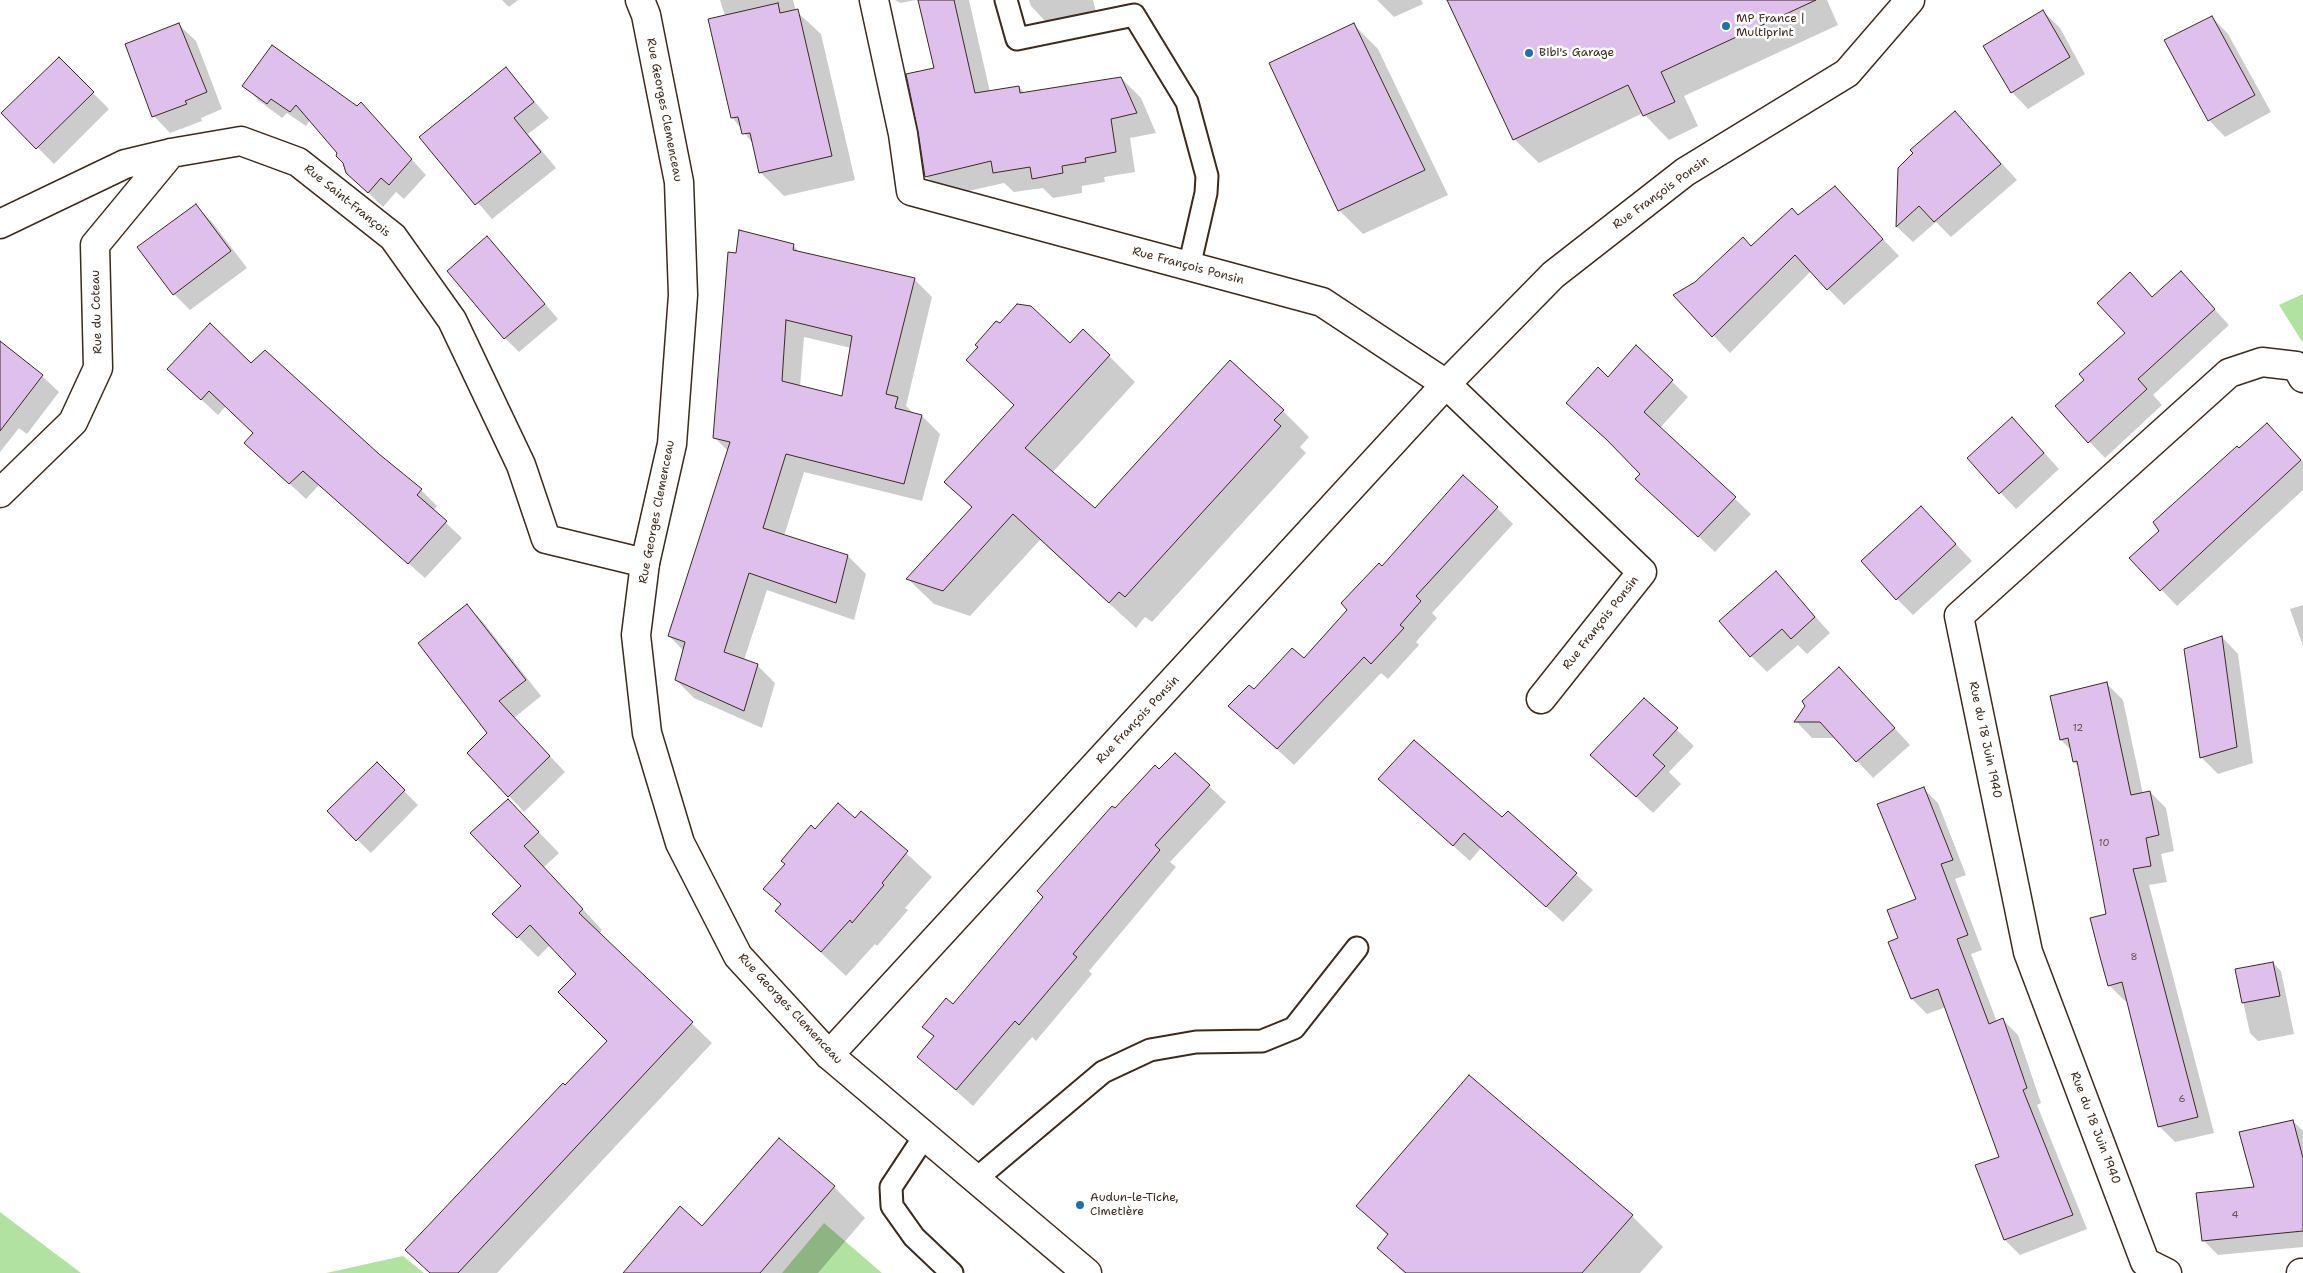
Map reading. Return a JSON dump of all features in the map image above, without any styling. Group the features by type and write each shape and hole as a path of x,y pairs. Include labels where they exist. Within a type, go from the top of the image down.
{"street":[{"name":"Rue Georges Clemenceau","path":"640,0 646,15 679,182 683,295 672,444 645,563 636,635 647,733 680,843 738,956 829,1055 1087,1273"},
{"name":"Rue François Ponsin","path":"874,0 903,134 911,191 1322,302 1446,384 1642,572 1541,699"},
{"name":"Rue François Ponsin","path":"829,1055 1446,384 1552,275 1685,172 1847,73 1910,0"},
{"name":"Rue Saint-François","path":"0,224 125,164 171,153 241,141 298,162 393,238 452,320 521,465 546,539 645,563"},
{"name":"Rue du Coteau","path":"0,493 73,422 98,368 95,246 171,153"},
{"name":"Rue du 18 Juin 1940","path":"2167,1273 2145,1262 2028,952 1959,616 2229,373 2262,362 2296,366 2303,378"}],"lane":[{"path":"1006,0 1017,38 1134,15 1186,102 1207,176 1206,193 1189,267"},
{"path":"976,1179 1103,1072 1150,1050 1196,1042 1262,1040 1294,1028 1357,948"},
{"path":"924,1136 891,1186 892,1206 914,1237 952,1273"}],"green space":[{"path":"2303,294 2303,343 2279,305"},
{"path":"0,1212 81,1273 0,1273"},
{"path":"824,1223 882,1273 782,1273"},
{"path":"403,1256 424,1273 326,1273"}],"building":[{"path":"918,0 954,0 975,93 1019,86 1020,93 1121,77 1137,113 1111,119 1116,152 1085,158 1086,162 1062,166 1063,173 1032,179 1030,167 993,173 991,161 925,177 906,74 934,68"},
{"path":"1447,0 1816,0 1661,72 1675,102 1643,116 1628,85 1513,140"},
{"path":"778,3 780,13 798,9 832,156 759,173 750,133 742,134 738,117 731,118 708,19"},
{"path":"2043,10 2070,57 2011,93 1983,46"},
{"path":"2212,16 2255,95 2208,121 2164,40"},
{"path":"179,23 207,92 185,101 187,104 152,117 125,44"},
{"path":"1354,23 1425,170 1338,211 1269,63"},
{"path":"272,45 357,106 361,102 412,159 389,185 381,178 368,193 346,173 343,163 336,156 337,153 296,105 290,112 271,99 267,104 242,86"},
{"path":"59,57 94,92 36,149 1,113"},
{"path":"506,67 534,102 514,118 541,152 475,205 419,137"},
{"path":"1955,111 2001,164 1934,222 1919,206 1896,227 1898,168 1913,153 1910,150"},
{"path":"1835,186 1883,239 1827,290 1795,255 1712,337 1673,295 1695,282 1743,237 1751,246 1792,208 1798,215"},
{"path":"196,204 231,251 173,295 137,247"},
{"path":"739,230 794,244 793,250 915,278 886,394 898,397 895,408 922,415 904,484 786,454 763,528 848,555 836,603 749,573 724,652 758,664 744,711 675,680 685,642 668,636 730,442 713,438 728,252 736,253","holes":["786,320 852,336 842,396 782,381"]},
{"path":"487,236 545,304 504,339 447,271"},
{"path":"2181,271 2215,309 2138,379 2147,389 2088,443 2055,406 2084,380 2079,374 2125,333 2097,303 2130,272 2152,297"},
{"path":"1017,304 1031,306 1070,343 1083,329 1110,355 1025,448 1095,508 1230,360 1284,410 1274,420 1281,426 1262,447 1125,597 1119,592 1109,603 1013,514 943,591 906,579 972,507 944,482 1014,405 966,360 978,347 975,345 996,321 1000,323"},
{"path":"210,323 251,363 265,350 379,454 422,489 417,495 447,521 408,564 303,471 289,484 244,443 253,433 209,391 201,400 167,369"},
{"path":"0,341 43,375 0,431"},
{"path":"1636,345 1673,380 1644,412 1736,497 1698,537 1635,479 1640,474 1607,440 1566,403 1598,367 1608,377"},
{"path":"2012,417 2044,453 1999,494 1967,458"},
{"path":"2267,423 2301,460 2160,591 2129,558 2159,531 2153,522 2237,446 2239,448"},
{"path":"1463,475 1498,507 1416,596 1421,601 1400,625 1404,628 1371,664 1364,657 1277,749 1228,706 1249,685 1254,689 1292,648 1304,658 1347,610 1341,603 1379,563 1382,566"},
{"path":"1921,506 1956,544 1896,600 1861,561"},
{"path":"1776,571 1815,617 1791,639 1782,629 1750,657 1719,621"},
{"path":"467,604 526,680 499,701 550,756 508,797 467,753 487,733 418,643"},
{"path":"2222,636 2237,747 2200,758 2184,649"},
{"path":"1839,667 1895,728 1856,762 1820,722 1794,722 1805,706 1802,701"},
{"path":"2107,682 2131,795 2150,791 2159,835 2146,838 2151,866 2133,869 2198,1117 2158,1127 2122,982 2108,986 2090,918 2106,914 2077,761 2073,762 2068,738 2060,740 2050,696"},
{"path":"1644,698 1678,728 1653,755 1665,766 1636,797 1590,755"},
{"path":"1414,740 1502,817 1508,811 1577,873 1546,907 1464,833 1453,846 1378,779"},
{"path":"1175,753 1210,785 1155,845 1160,850 1073,954 1077,957 1019,1025 1015,1021 956,1090 917,1057 934,1036 922,1027 946,998 953,1004 1043,897 1037,891 1112,806 1115,808 1155,765 1159,769"},
{"path":"377,762 405,790 356,841 327,811"},
{"path":"1924,787 1953,860 1941,864 1968,935 1957,939 1989,1024 2003,1018 2027,1088 2023,1090 2073,1215 2004,1240 1975,1165 1999,1157 1938,989 1911,999 1888,942 1898,938 1887,910 1916,899 1877,804"},
{"path":"508,799 539,832 524,846 583,909 579,913 693,1022 458,1273 430,1273 405,1250 563,1083 565,1085 607,1041 558,992 576,974 530,925 517,938 492,914 521,886 470,833"},
{"path":"838,803 855,818 861,811 908,851 882,883 884,885 852,923 850,920 821,952 775,911 781,904 763,889 785,864 781,861 811,825 815,829"},
{"path":"2273,962 2280,996 2242,1003 2235,969"},
{"path":"1469,1075 1633,1215 1582,1273 1406,1273 1377,1248 1388,1234 1356,1206"},
{"path":"2293,1120 2303,1158 2303,1231 2202,1241 2196,1193 2254,1187 2239,1132"},
{"path":"779,1138 835,1186 760,1273 623,1273 680,1206 702,1226"}],"place":[{"name":"MP France | Multiprint","path":"1726,26"},
{"name":"Bibi's Garage","path":"1529,53"},
{"name":"Audun-le-Tiche, Cimetière","path":"1080,1205"}]}
